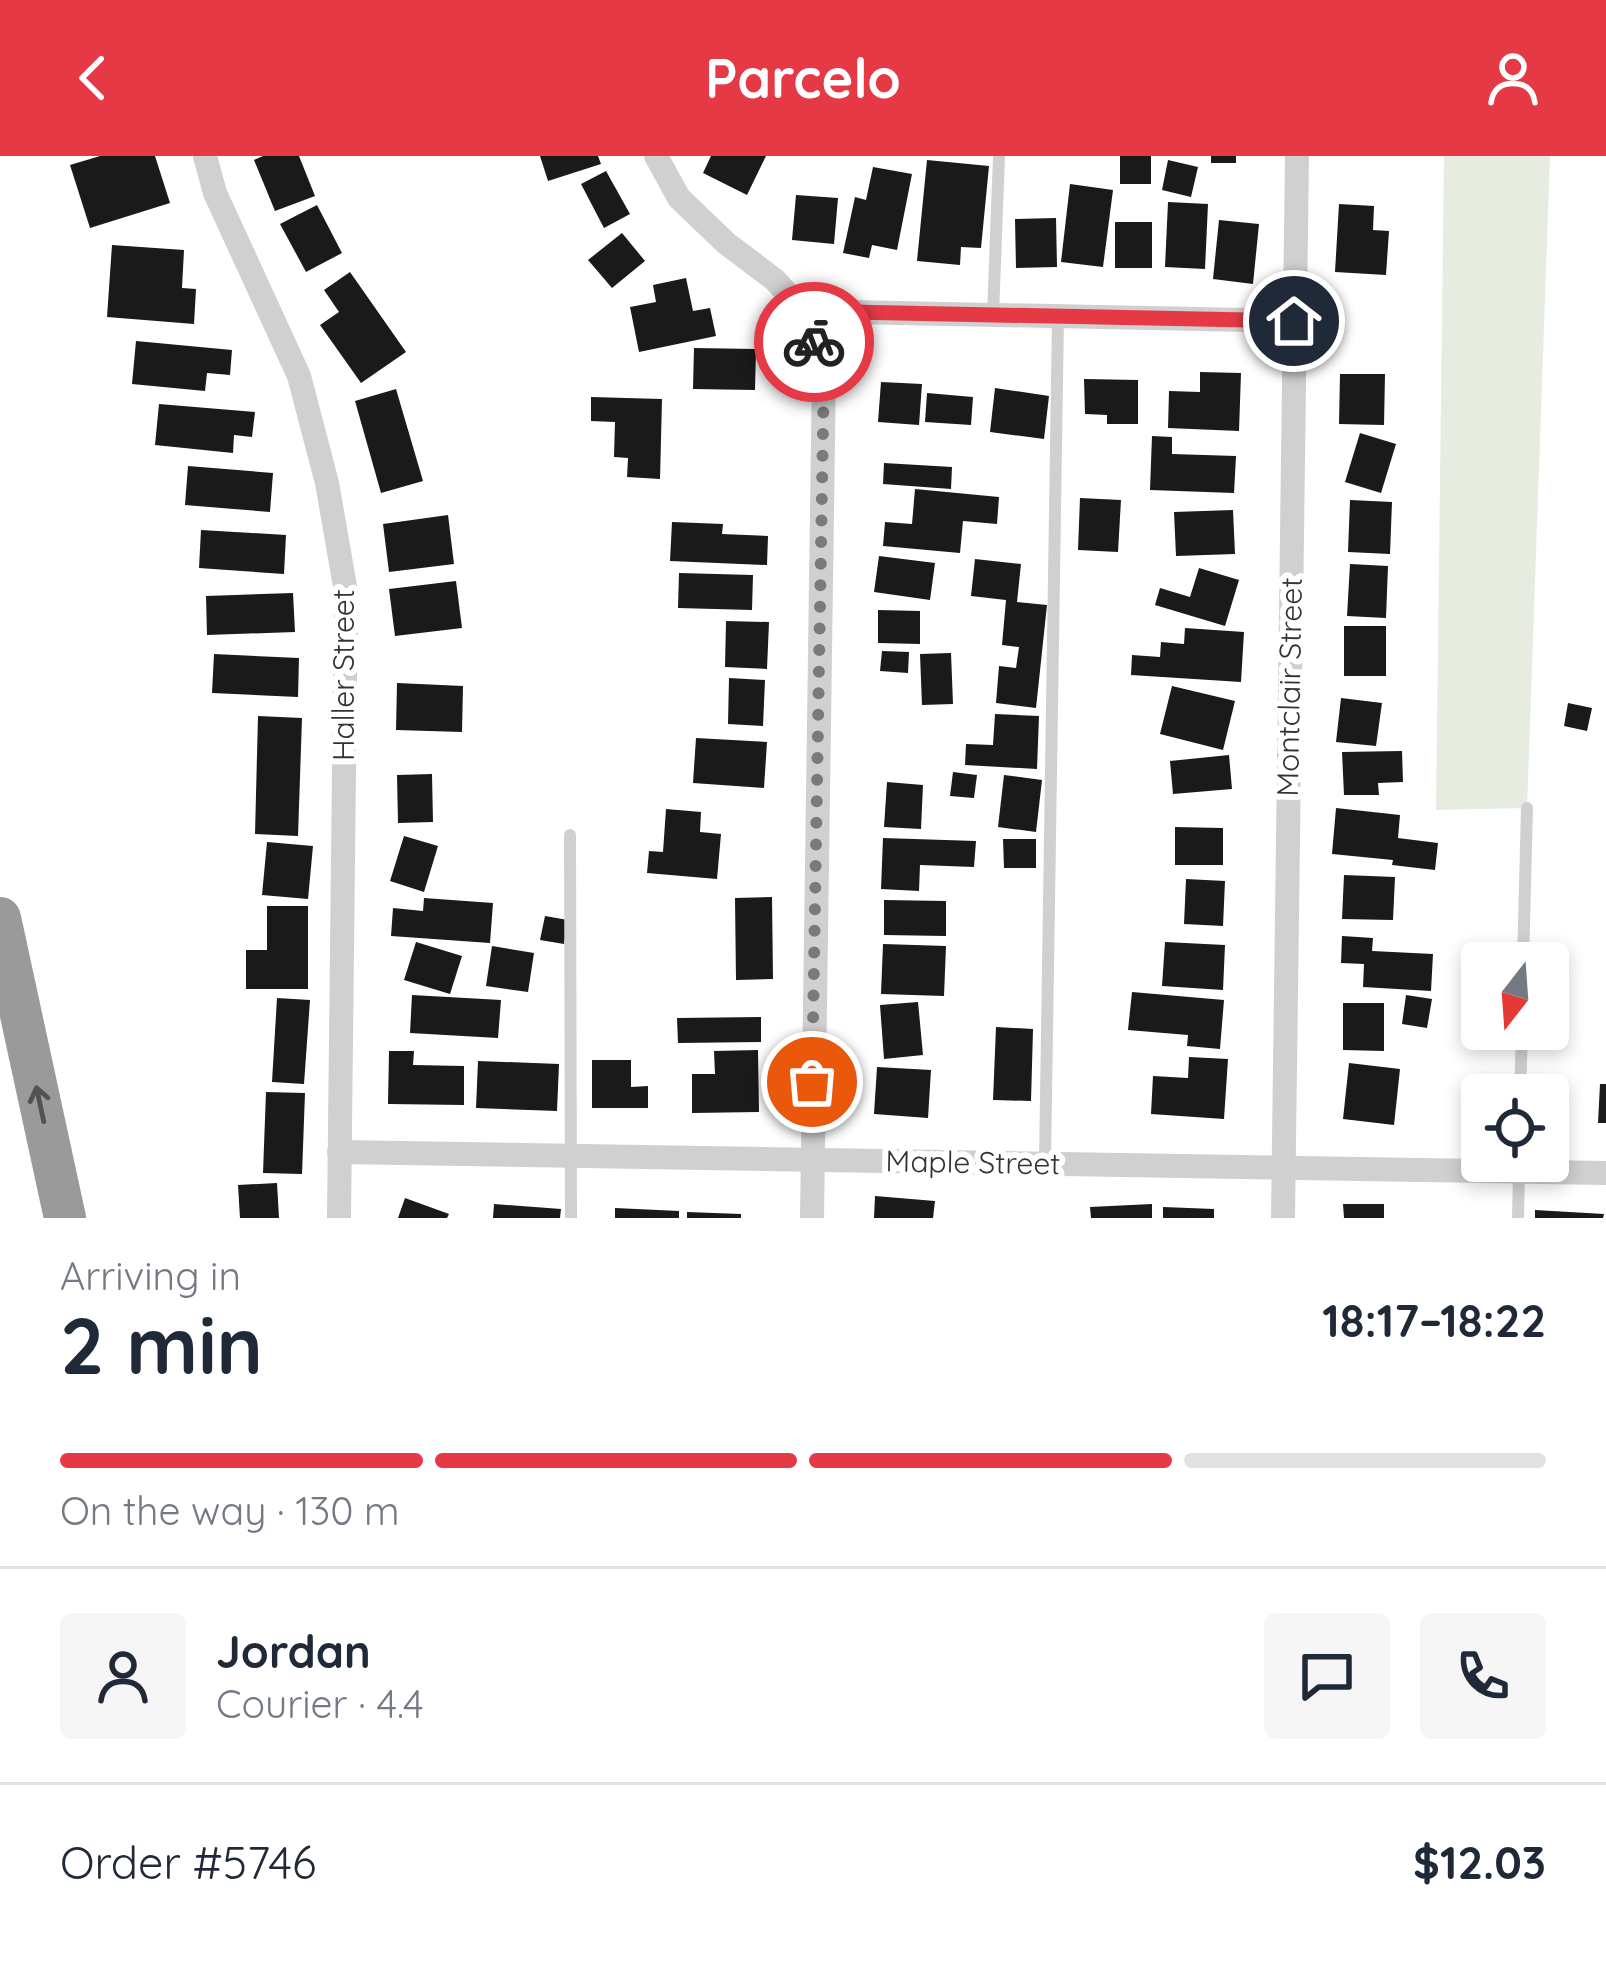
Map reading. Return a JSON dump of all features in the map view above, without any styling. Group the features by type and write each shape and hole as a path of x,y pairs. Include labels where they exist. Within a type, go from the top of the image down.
{"highway":[{"path":"0,918 65,1218"}],"street":[{"name":"Haller Street","path":"205,156 215,193 299,376 327,483 346,592 339,1218"},
{"path":"656,156 679,198 726,243 775,280 803,311 824,370 812,1218"},
{"name":"Montclair Street","path":"1283,1218 1297,156"},
{"path":"803,311 1294,321"},
{"name":"Maple Street","path":"339,1152 1461,1166"},
{"name":"Maple Street","path":"1569,1170 1606,1173"}],"lane":[{"path":"993,315 999,156"},
{"path":"1045,1163 1058,316"},
{"path":"1524,942 1527,808"},
{"path":"570,835 572,1218"},
{"path":"1518,1218 1519,1182"}],"shaded area":[{"path":"1444,156 1550,156 1527,808 1436,810"}],"building":[{"path":"100,156 155,156 170,203 90,228 70,165"},
{"path":"299,156 315,196 275,211 254,160"},
{"path":"540,156 598,156 601,164 548,181"},
{"path":"711,156 766,156 747,195 703,173"},
{"path":"1120,156 1151,156 1151,184 1120,184"},
{"path":"1211,156 1236,156 1236,163 1211,163"},
{"path":"927,160 989,166 981,248 961,247 960,265 917,261"},
{"path":"1168,160 1198,167 1191,197 1162,190"},
{"path":"873,167 912,174 897,250 872,245 869,258 843,253 855,197 866,200"},
{"path":"606,171 630,214 604,228 581,184"},
{"path":"1070,184 1113,190 1103,267 1061,262"},
{"path":"796,195 838,198 834,244 792,240"},
{"path":"1168,202 1208,204 1205,269 1165,267"},
{"path":"1339,204 1374,206 1373,230 1389,231 1386,275 1335,272"},
{"path":"317,205 342,253 306,272 280,224"},
{"path":"1056,218 1057,267 1016,268 1015,219"},
{"path":"1219,220 1259,224 1253,284 1213,279"},
{"path":"1115,222 1152,222 1152,268 1115,268"},
{"path":"622,233 645,261 612,288 588,260"},
{"path":"112,245 184,250 182,288 196,289 194,324 107,317"},
{"path":"350,272 406,352 361,383 320,325 339,312 324,290"},
{"path":"686,278 693,311 710,308 716,336 639,352 630,307 656,302 653,285"},
{"path":"136,341 232,350 230,375 207,373 205,391 132,384"},
{"path":"694,348 756,349 755,390 693,389"},
{"path":"1200,372 1241,373 1239,431 1168,428 1169,391 1200,392"},
{"path":"1340,374 1385,374 1384,425 1339,424"},
{"path":"1084,379 1138,380 1138,424 1107,424 1107,415 1085,414"},
{"path":"881,382 922,384 919,425 878,422"},
{"path":"995,388 1049,396 1044,439 990,432"},
{"path":"396,389 423,481 381,493 355,401"},
{"path":"927,393 973,397 971,425 925,422"},
{"path":"591,397 662,399 660,479 627,477 628,458 614,457 615,422 591,421"},
{"path":"159,404 255,412 252,437 234,435 233,453 155,445"},
{"path":"1360,433 1396,444 1381,493 1345,482"},
{"path":"1152,436 1172,437 1172,454 1236,456 1234,493 1150,490"},
{"path":"884,463 952,467 951,489 883,484"},
{"path":"188,466 273,473 270,512 185,505"},
{"path":"915,489 999,497 997,524 963,521 960,553 883,546 885,522 912,524"},
{"path":"1080,498 1121,500 1118,552 1078,550"},
{"path":"1350,500 1392,502 1390,554 1348,552"},
{"path":"1233,510 1235,554 1176,556 1174,512"},
{"path":"448,515 454,564 389,572 383,524"},
{"path":"672,522 723,524 722,534 768,536 767,565 670,561"},
{"path":"201,530 286,535 284,574 199,568"},
{"path":"879,556 935,563 930,600 874,592"},
{"path":"975,559 1021,564 1017,602 1047,605 1036,708 996,703 999,666 1016,668 1019,647 1002,645 1006,600 971,596"},
{"path":"1350,564 1388,566 1386,618 1347,616"},
{"path":"1199,568 1239,580 1225,626 1155,605 1160,588 1190,597"},
{"path":"679,573 753,575 752,610 678,608"},
{"path":"456,581 462,628 395,636 389,589"},
{"path":"293,593 295,632 207,635 206,596"},
{"path":"878,610 920,611 920,644 878,643"},
{"path":"726,621 769,622 767,669 725,667"},
{"path":"1344,626 1386,626 1386,676 1344,676"},
{"path":"1185,628 1244,632 1241,682 1131,675 1132,655 1160,657 1161,642 1184,644"},
{"path":"882,651 909,652 908,673 880,671"},
{"path":"951,653 953,704 922,705 920,654"},
{"path":"214,654 299,658 298,697 212,693"},
{"path":"729,678 765,680 763,726 728,724"},
{"path":"397,683 463,686 462,732 396,730"},
{"path":"1172,686 1235,701 1223,750 1160,734"},
{"path":"1341,698 1382,703 1376,746 1336,742"},
{"path":"1568,703 1592,708 1587,731 1564,726"},
{"path":"995,714 1039,716 1037,769 965,765 966,744 993,745"},
{"path":"258,716 302,718 298,836 255,834"},
{"path":"696,738 767,742 764,788 693,783"},
{"path":"1402,751 1403,782 1378,783 1379,795 1344,795 1342,752"},
{"path":"1229,755 1232,789 1173,794 1170,761"},
{"path":"953,772 977,775 974,798 950,796"},
{"path":"432,774 433,822 398,823 397,775"},
{"path":"1004,775 1042,780 1036,832 998,827"},
{"path":"887,782 923,785 921,829 884,827"},
{"path":"1336,808 1400,815 1398,838 1438,843 1435,870 1332,854"},
{"path":"666,809 701,812 700,832 721,834 717,879 647,873 649,851 663,852"},
{"path":"1175,827 1223,828 1223,865 1175,865"},
{"path":"404,836 438,846 424,892 390,881"},
{"path":"883,838 976,841 974,867 920,865 919,891 881,889"},
{"path":"1003,839 1036,839 1036,868 1004,868"},
{"path":"267,842 313,846 308,899 262,895"},
{"path":"1344,875 1395,877 1393,920 1342,919"},
{"path":"1186,879 1225,881 1223,926 1184,924"},
{"path":"772,897 773,979 736,980 735,898"},
{"path":"424,898 493,903 490,943 391,936 393,908 423,911"},
{"path":"884,900 946,901 946,936 884,935"},
{"path":"267,906 308,906 308,989 246,989 246,950 267,950"},
{"path":"545,916 568,920 564,944 540,940"},
{"path":"1342,936 1373,938 1372,951 1433,954 1431,991 1363,987 1364,964 1341,963"},
{"path":"416,942 462,956 450,994 404,980"},
{"path":"1165,942 1225,945 1223,990 1162,986"},
{"path":"883,944 946,946 944,996 881,994"},
{"path":"492,946 534,953 528,992 486,986"},
{"path":"1132,992 1224,1000 1220,1049 1187,1046 1188,1035 1128,1030"},
{"path":"412,995 501,1000 498,1038 410,1033"},
{"path":"1406,995 1432,999 1427,1028 1402,1024"},
{"path":"277,998 310,1000 304,1084 272,1082"},
{"path":"918,1002 923,1055 884,1059 880,1005"},
{"path":"1343,1003 1384,1003 1384,1051 1343,1050"},
{"path":"761,1017 761,1042 678,1043 677,1018"},
{"path":"996,1027 1033,1029 1031,1101 993,1100"},
{"path":"758,1050 759,1112 692,1113 692,1074 715,1074 714,1051"},
{"path":"389,1051 414,1051 413,1065 464,1066 464,1105 388,1104"},
{"path":"1189,1057 1228,1059 1224,1119 1151,1114 1153,1076 1188,1078"},
{"path":"592,1060 631,1060 631,1087 648,1086 648,1108 592,1108"},
{"path":"478,1061 559,1064 557,1111 476,1108"},
{"path":"1349,1063 1400,1069 1394,1125 1343,1119"},
{"path":"877,1067 931,1070 928,1118 874,1114"},
{"path":"1600,1084 1606,1084 1606,1123 1598,1123"},
{"path":"266,1092 305,1093 302,1174 263,1173"},
{"path":"277,1183 279,1218 240,1218 238,1185"},
{"path":"875,1196 935,1201 933,1218 874,1218"},
{"path":"405,1198 449,1214 447,1218 398,1218"},
{"path":"494,1204 561,1209 560,1218 493,1218"},
{"path":"1152,1204 1152,1218 1091,1218 1090,1207"},
{"path":"1343,1204 1384,1204 1384,1218 1344,1218"},
{"path":"1163,1207 1214,1209 1214,1218 1163,1218"},
{"path":"615,1208 679,1211 679,1218 615,1218"},
{"path":"1535,1210 1604,1214 1603,1218 1535,1218"},
{"path":"687,1212 741,1214 741,1218 687,1218"}],"way so far":[{"path":"812,1082 824,370 814,342"}],"route":[{"path":"814,342 803,311 1294,321"}]}
